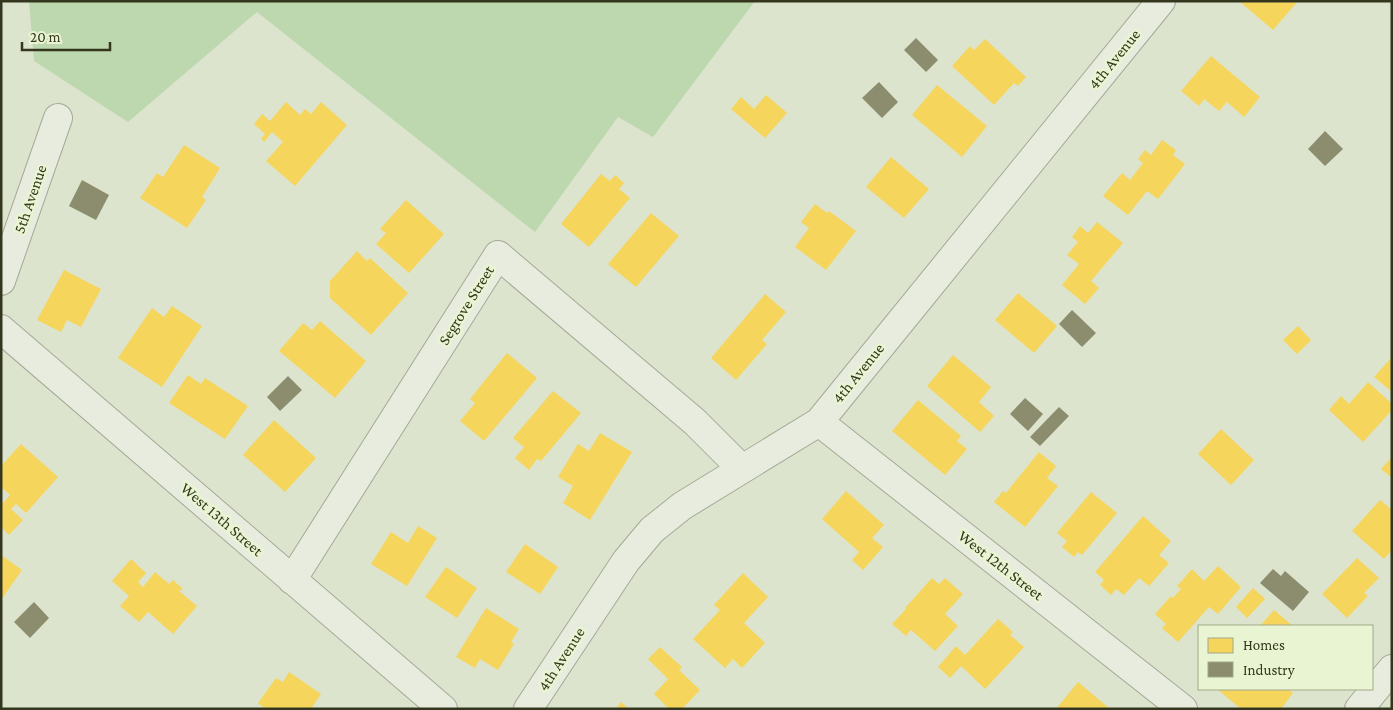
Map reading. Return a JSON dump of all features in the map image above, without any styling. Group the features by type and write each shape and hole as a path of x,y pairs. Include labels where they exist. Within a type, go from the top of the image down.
{"street":[{"name":"4th Avenue","path":"528,709 626,561 652,530 682,506 819,422 1161,1"},
{"name":"5th Avenue","path":"1,281 58,118"},
{"name":"Segrove Street","path":"292,580 498,255 695,422 742,469"},
{"name":"West 13th Street","path":"1,329 443,709"},
{"name":"West 12th Street","path":"819,422 1183,709"},
{"path":"1359,709 1392,669"}],"green space":[{"path":"29,1 755,1 653,137 618,117 535,232 257,12 128,122 34,61"}],"building: Homes":[{"path":"1239,1 1298,1 1273,30"},
{"path":"985,39 1026,77 1018,86 1014,83 994,105 952,66 970,46 974,50"},
{"path":"1211,56 1260,97 1244,117 1227,102 1219,111 1204,99 1199,106 1181,91"},
{"path":"937,85 987,126 962,157 912,115"},
{"path":"766,95 787,113 765,138 731,109 741,97 754,109"},
{"path":"286,102 300,115 305,109 311,114 321,102 347,125 295,186 266,161 283,142 272,132 264,142 261,138 265,134 254,124 262,114 270,121"},
{"path":"1162,140 1176,150 1173,155 1185,164 1158,199 1147,191 1128,215 1103,196 1122,173 1130,180 1143,163 1138,159 1145,150 1151,155"},
{"path":"184,145 220,168 202,197 206,200 187,228 140,198 157,173 163,177"},
{"path":"891,157 929,189 904,218 866,187"},
{"path":"601,174 610,181 615,175 624,183 619,189 630,198 589,247 561,224"},
{"path":"406,200 444,234 409,273 376,244 386,233 380,229"},
{"path":"815,204 827,213 829,211 856,231 826,270 795,247 809,228 801,222"},
{"path":"651,213 679,236 636,287 608,264"},
{"path":"1097,222 1123,243 1091,281 1099,288 1085,304 1062,285 1079,264 1067,255 1078,242 1072,237 1080,226 1088,233"},
{"path":"357,251 367,261 370,258 408,293 371,335 330,298 330,281"},
{"path":"64,270 101,289 81,327 67,320 61,332 37,320"},
{"path":"1018,293 1057,326 1034,353 995,320"},
{"path":"765,294 786,312 762,340 767,344 736,380 711,358"},
{"path":"172,306 202,326 162,387 118,358 152,308 164,317"},
{"path":"320,321 366,361 335,398 279,351 303,323 312,330"},
{"path":"1298,326 1311,340 1297,354 1283,340"},
{"path":"507,353 537,378 484,441 460,421 475,403 470,399"},
{"path":"953,355 991,387 979,402 994,416 980,432 927,386"},
{"path":"1392,357 1392,392 1374,377"},
{"path":"188,375 201,384 205,378 248,406 225,439 169,403"},
{"path":"1368,382 1392,404 1392,410 1363,442 1329,410 1341,396 1349,404"},
{"path":"553,391 581,413 541,461 537,459 529,470 515,458 524,447 513,438"},
{"path":"918,400 961,436 957,441 967,449 945,475 892,431"},
{"path":"274,420 316,458 285,492 243,455"},
{"path":"1221,429 1254,460 1231,485 1198,454"},
{"path":"600,433 632,452 590,520 563,503 573,486 558,477 578,444 589,451"},
{"path":"21,444 58,477 26,513 16,504 11,509 23,520 9,535 1,527 1,501 3,503 10,495 1,487 1,466"},
{"path":"1039,452 1056,466 1047,478 1058,486 1025,527 994,502 1003,491 1006,493"},
{"path":"1392,457 1392,478 1381,469"},
{"path":"846,491 884,525 872,538 883,547 863,570 852,560 859,552 822,519"},
{"path":"1091,492 1117,513 1082,555 1078,552 1074,557 1062,547 1067,541 1057,533"},
{"path":"1380,500 1392,510 1392,550 1384,559 1352,531"},
{"path":"1143,516 1171,541 1159,555 1169,563 1149,586 1139,578 1124,595 1116,589 1111,595 1100,585 1104,580 1095,572"},
{"path":"418,526 437,538 407,586 371,564 391,532 408,543"},
{"path":"525,544 558,567 540,594 506,572"},
{"path":"1,555 22,570 1,600"},
{"path":"1357,558 1379,578 1364,593 1368,596 1347,618 1322,594"},
{"path":"131,559 146,573 138,582 143,587 155,572 169,584 173,580 183,589 179,591 197,606 173,634 148,612 139,622 120,606 129,596 112,581"},
{"path":"1218,566 1241,587 1218,614 1209,607 1178,642 1162,628 1166,624 1155,614 1171,596 1173,598 1181,589 1177,586 1192,569 1204,581"},
{"path":"446,567 477,588 457,618 425,597"},
{"path":"743,573 768,597 744,623 765,643 742,668 733,659 725,668 693,639 720,610 714,605"},
{"path":"932,578 939,584 945,578 963,594 945,614 958,626 935,651 911,630 906,636 892,624"},
{"path":"1253,588 1265,599 1247,618 1236,607"},
{"path":"486,608 519,629 511,642 514,644 498,670 480,659 475,668 456,657"},
{"path":"1274,610 1292,625 1261,625"},
{"path":"998,619 1013,632 1010,635 1024,647 985,689 961,666 950,678 938,667 956,646 965,655"},
{"path":"660,647 682,667 679,670 700,690 682,709 669,709 654,694 668,679 648,659"},
{"path":"289,672 321,694 311,709 263,709 258,703 276,678 283,682"},
{"path":"1078,682 1110,709 1056,709"},
{"path":"1218,690 1289,690 1293,693 1281,709 1241,709"},
{"path":"621,702 629,709 616,709"}],"building: Industry":[{"path":"916,38 938,60 926,72 904,50"},
{"path":"879,82 898,102 882,118 862,98"},
{"path":"1325,131 1343,149 1325,166 1308,149"},
{"path":"82,180 109,195 96,220 69,206"},
{"path":"1072,310 1096,333 1082,347 1059,324"},
{"path":"288,376 302,390 280,411 267,397"},
{"path":"1025,398 1043,414 1028,431 1010,414"},
{"path":"1059,407 1069,416 1040,446 1030,437"},
{"path":"1273,569 1281,576 1285,571 1309,592 1293,611 1260,583"},
{"path":"34,602 49,618 30,638 14,622"}]}
